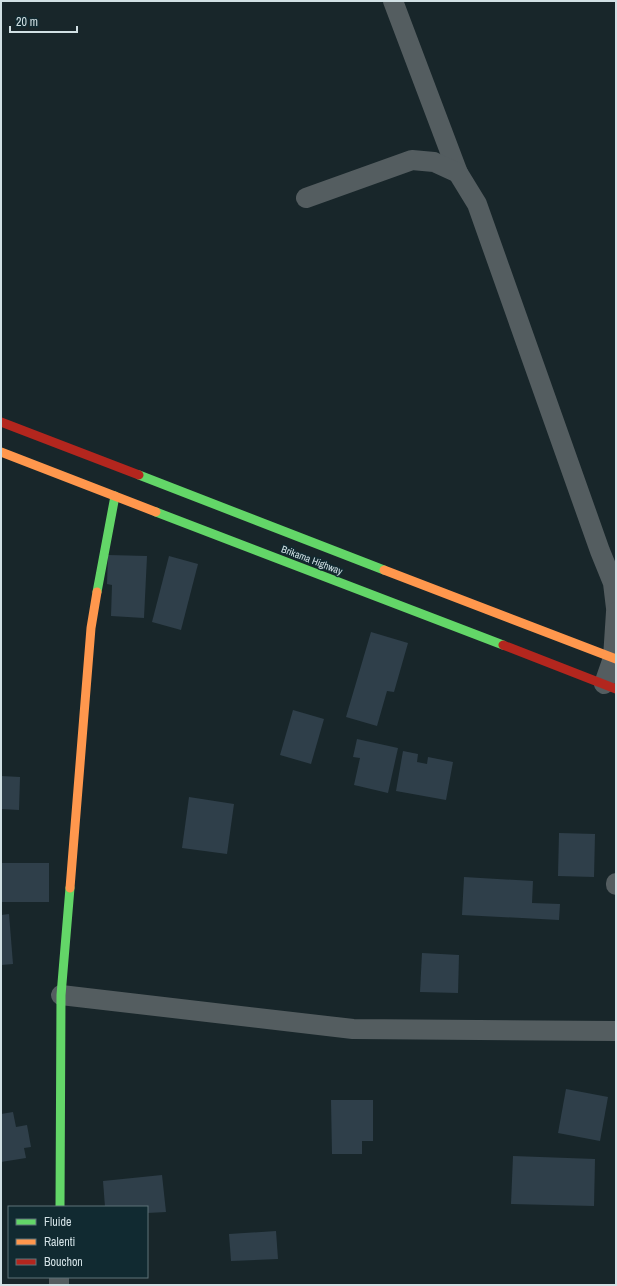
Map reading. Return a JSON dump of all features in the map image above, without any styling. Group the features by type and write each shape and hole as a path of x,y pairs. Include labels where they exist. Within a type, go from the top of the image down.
{"main road":[{"name":"Brikama Highway","path":"1,422 614,658"},
{"name":"Brikama Highway","path":"1,452 610,686"},
{"path":"60,1206 61,995 91,628 115,496"}],"street":[{"path":"393,1 458,173 480,211 600,551 613,583 616,608"},
{"path":"306,198 412,160 434,162 458,173"},
{"path":"610,686 614,658 616,612"},
{"path":"61,995 353,1029 616,1031"}],"building":[{"path":"108,555 147,556 144,618 111,616 112,585 107,584"},
{"path":"169,556 198,564 181,630 152,622"},
{"path":"371,632 408,643 394,692 387,691 377,726 346,717"},
{"path":"293,710 324,719 311,764 280,755"},
{"path":"357,739 398,748 388,793 354,785 360,758 353,757"},
{"path":"403,751 418,754 417,762 427,764 428,757 453,762 446,800 396,791"},
{"path":"1,776 20,777 19,810 1,809"},
{"path":"189,797 234,804 227,854 182,848"},
{"path":"559,833 595,834 594,877 558,876"},
{"path":"1,863 49,863 49,902 1,902"},
{"path":"464,877 533,881 532,903 560,904 559,920 462,915"},
{"path":"9,914 13,964 1,965 1,915"},
{"path":"422,953 459,955 458,993 420,992"},
{"path":"566,1089 608,1097 600,1141 558,1133"},
{"path":"331,1100 373,1100 373,1141 362,1141 362,1154 332,1154"},
{"path":"13,1112 16,1127 27,1125 31,1147 24,1148 26,1158 1,1162 1,1114"},
{"path":"513,1156 595,1159 594,1206 511,1204"},
{"path":"162,1175 166,1212 148,1213 148,1206 105,1206 103,1181"},
{"path":"276,1231 278,1259 231,1261 229,1234"}],"traffic: fast":[{"path":"139,475 384,570"},
{"path":"97,592 115,496"},
{"path":"156,512 503,645"},
{"path":"60,1206 61,995 70,888"}],"traffic: slow":[{"path":"1,452 156,512"},
{"path":"384,570 616,659"},
{"path":"70,888 91,628 97,592"}],"traffic: jam":[{"path":"1,422 139,475"},
{"path":"503,645 616,689"}]}
